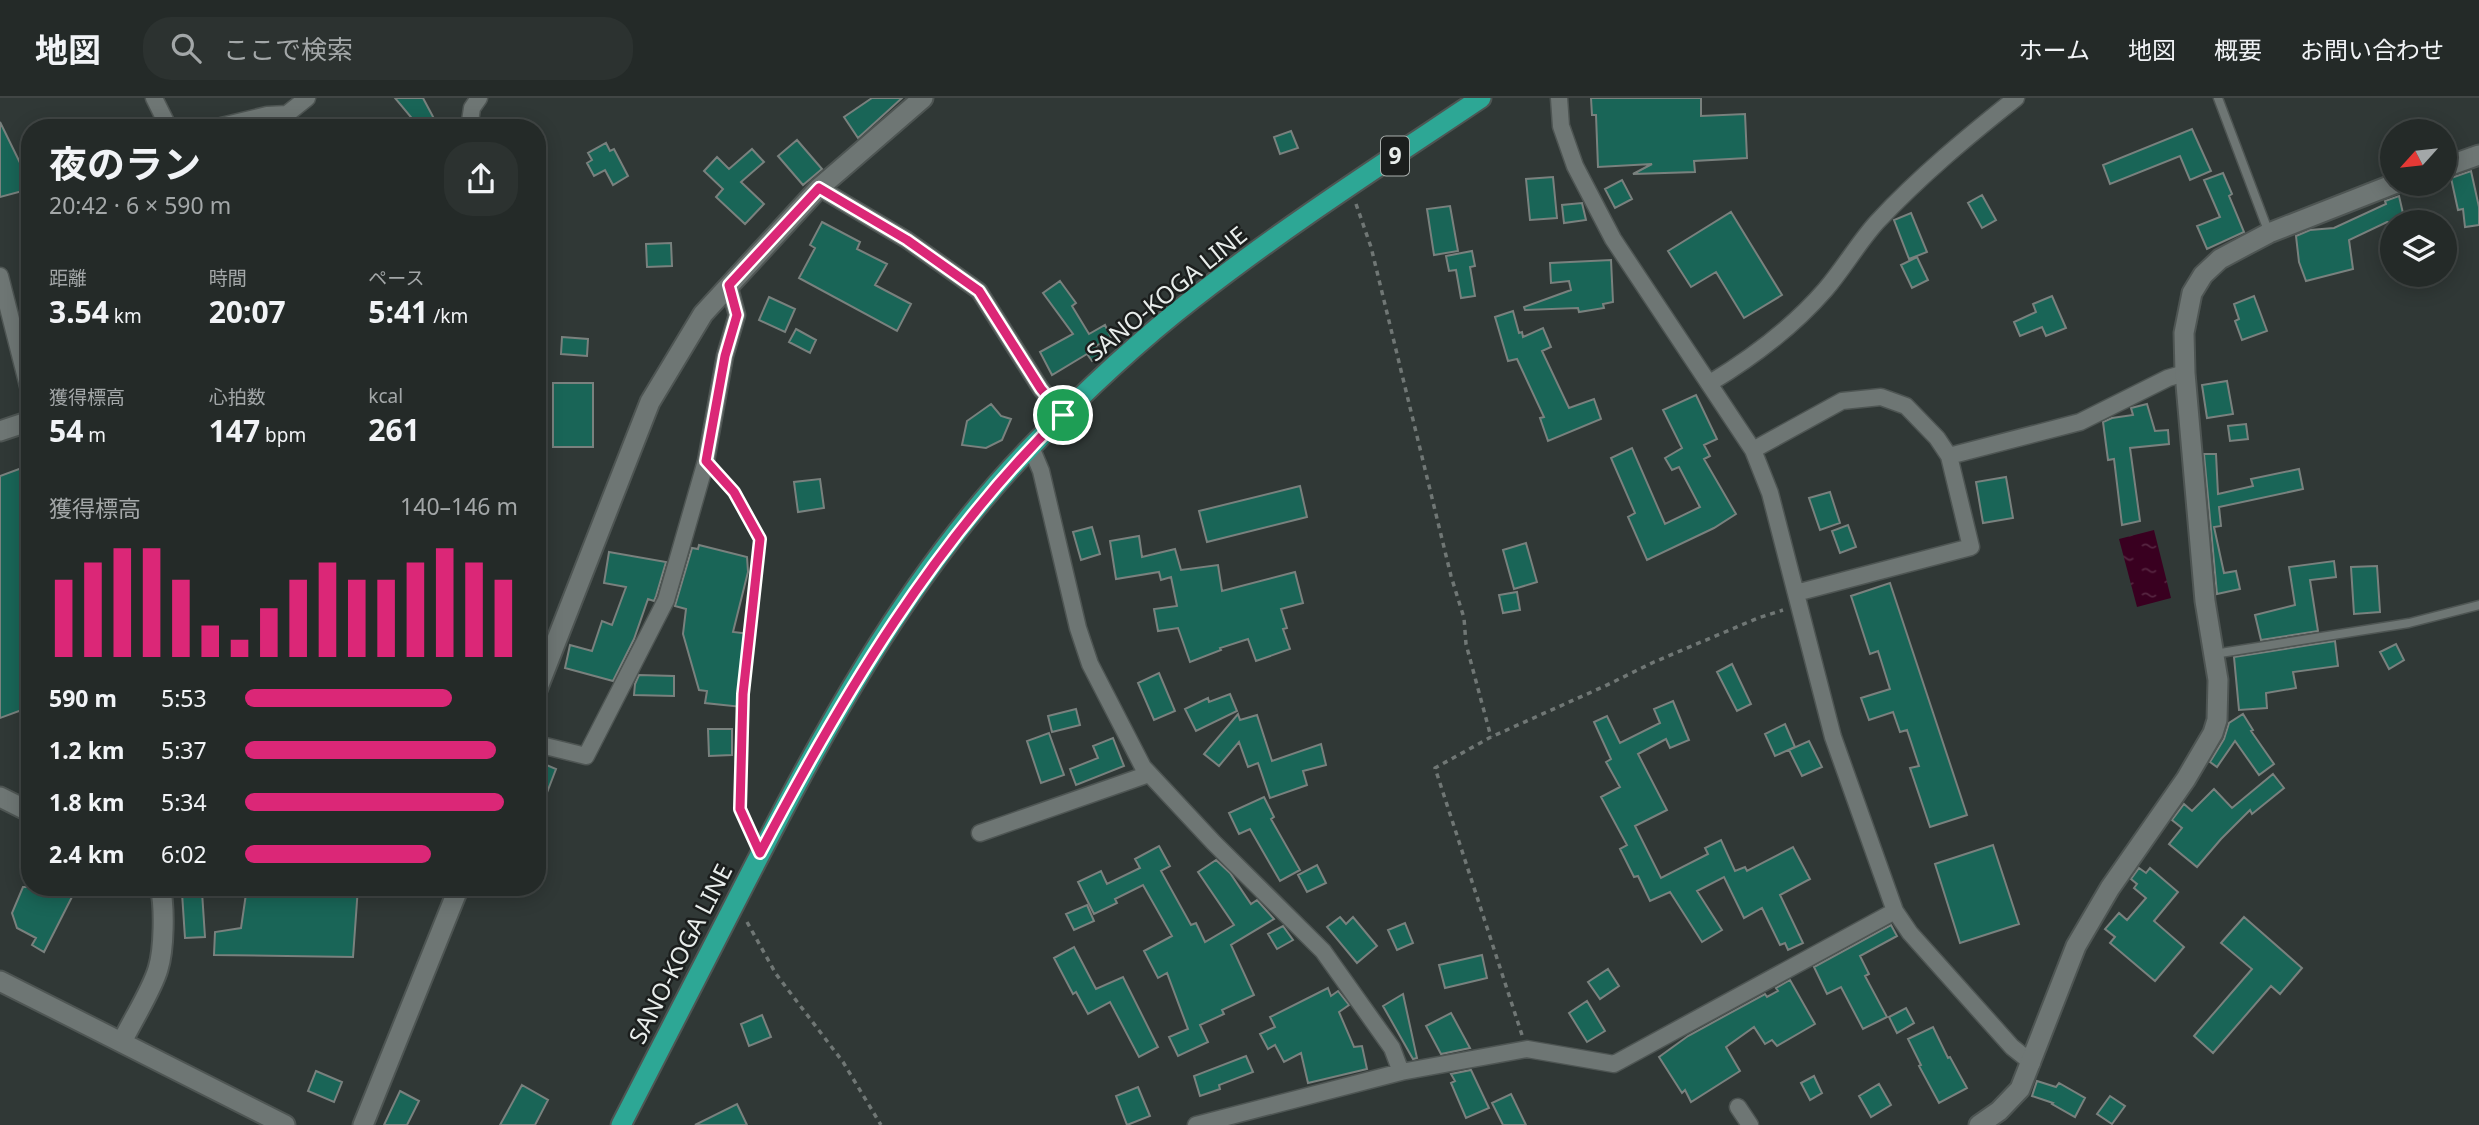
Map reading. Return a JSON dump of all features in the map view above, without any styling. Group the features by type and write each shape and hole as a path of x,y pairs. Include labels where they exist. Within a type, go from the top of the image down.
{"main road":[{"name":"SANO-KOGA LINE","path":"621,1125 817,746 885,634 968,520 1031,447 1132,349 1252,254 1481,98"}],"street":[{"path":"154,98 164,119"},
{"path":"286,119 307,98"},
{"path":"470,119 472,108 479,98"},
{"path":"546,667 650,402 702,314 819,188 923,98"},
{"path":"1559,98 1561,126 1574,166 1613,239 1753,450 1770,493 1833,737 1895,911 1910,933 2012,1047 2032,1063"},
{"path":"1710,383 1754,356 1791,326 1826,290 1875,225 1908,191 1942,158 2016,98"},
{"path":"251,119 267,115 278,119"},
{"path":"2457,163 2479,155"},
{"path":"819,188 907,240 979,291 1041,389 1063,415"},
{"path":"1979,1125 2021,1089 2076,946 2110,888 2186,779 2213,733 2219,707 2214,653 2205,601 2185,373 2186,319 2192,293 2203,275 2220,258 2269,233 2380,189"},
{"path":"0,276 21,359"},
{"path":"546,746 586,756 666,600 706,461 725,356 737,315 729,285"},
{"path":"1949,457 2080,422 2168,378 2185,373"},
{"path":"1753,450 1842,401 1881,397 1906,405 1937,438 1949,457 1971,547 1797,598"},
{"path":"0,431 21,424"},
{"path":"1031,447 1041,471 1078,628 1090,664 1143,766 1214,843 1323,951 1392,1048 1401,1072"},
{"path":"980,833 1149,774"},
{"path":"0,797 21,808"},
{"path":"122,1042 159,968 162,896"},
{"path":"363,1125 455,896"},
{"path":"1207,1124 1401,1072 1527,1049 1614,1064 1895,911"},
{"path":"0,981 285,1125"},
{"path":"1738,1107 1750,1125"}],"lane":[{"path":"2218,98 2269,233"},
{"path":"2214,653 2409,623 2479,605"}],"path":[{"path":"1350,187 1371,247 1451,576 1464,618 1466,644 1491,737"},
{"path":"706,461 734,492 760,539 743,694 740,809 760,853"},
{"path":"1527,1049 1435,768 1491,737 1797,598"},
{"path":"736,902 776,974 843,1062 881,1125"}],"water":[{"path":"2154,530 2171,598 2137,607 2119,539"}],"building":[{"path":"395,98 423,98 434,119 412,119"},
{"path":"872,98 902,98 858,138 844,117"},
{"path":"1591,98 1701,98 1701,116 1745,114 1747,158 1694,161 1695,172 1633,174 1652,164 1598,167 1596,115 1592,115"},
{"path":"0,122 21,165 21,191 0,197"},
{"path":"2192,129 2211,171 2190,180 2180,156 2110,184 2103,165"},
{"path":"1291,131 1298,148 1280,154 1274,137"},
{"path":"797,140 822,169 803,185 778,156"},
{"path":"606,143 610,151 614,149 628,176 613,185 605,170 594,176 587,163 592,160 588,153"},
{"path":"752,149 764,162 741,182 764,204 745,224 716,197 723,189 704,171 717,157 729,169"},
{"path":"2471,171 2479,207 2479,225 2465,227 2463,209 2458,210 2455,196 2457,176"},
{"path":"2223,173 2244,232 2207,249 2197,226 2220,217 2204,180"},
{"path":"1553,177 1557,218 1530,220 1526,179"},
{"path":"1622,180 1632,199 1615,208 1605,189"},
{"path":"1982,195 1996,220 1982,228 1968,203"},
{"path":"2399,196 2402,210 2380,210 2380,225 2349,240 2353,269 2306,281 2299,262 2296,236 2310,230 2334,228 2386,204 2385,201"},
{"path":"1582,203 1586,220 1564,223 1562,205"},
{"path":"1450,206 1458,251 1434,255 1427,209"},
{"path":"1731,212 1782,295 1744,318 1716,272 1691,287 1668,251"},
{"path":"1911,213 1927,252 1909,259 1894,220"},
{"path":"822,222 860,242 857,249 887,264 875,285 911,304 897,331 799,278 815,248 810,245"},
{"path":"671,243 672,266 647,267 646,244"},
{"path":"1472,251 1475,266 1470,267 1475,296 1461,298 1456,270 1449,271 1446,256"},
{"path":"1917,257 1928,280 1912,288 1901,265"},
{"path":"1611,260 1613,302 1603,304 1604,308 1579,312 1578,308 1525,310 1524,307 1571,290 1569,281 1551,283 1550,263"},
{"path":"1060,281 1076,303 1072,306 1089,334 1105,325 1111,337 1096,346 1101,355 1092,361 1087,354 1052,375 1040,352 1073,334 1043,293"},
{"path":"2052,296 2066,328 2046,336 2042,327 2020,336 2014,322 2036,312 2033,304"},
{"path":"2254,296 2267,331 2242,340 2235,321 2239,319 2234,304"},
{"path":"769,297 795,309 785,332 759,320"},
{"path":"1513,311 1519,333 1522,332 1523,337 1543,328 1551,347 1542,351 1569,408 1594,399 1601,419 1548,441 1540,418 1544,417 1517,359 1508,361 1495,317"},
{"path":"796,329 816,340 810,353 789,342"},
{"path":"562,337 588,339 587,356 561,354"},
{"path":"2227,381 2233,414 2207,418 2202,385"},
{"path":"553,383 593,383 593,447 553,447"},
{"path":"1696,395 1717,439 1704,445 1710,456 1704,459 1736,514 1714,528 1647,560 1628,517 1635,513 1611,458 1632,448 1665,524 1700,507 1679,467 1672,470 1665,458 1682,448 1663,410"},
{"path":"991,404 1001,416 1011,419 1002,440 986,448 962,445 967,421"},
{"path":"2147,404 2155,431 2168,430 2169,444 2130,448 2140,521 2122,525 2114,459 2108,460 2103,422 2133,415 2131,408"},
{"path":"2246,424 2248,439 2230,441 2228,426"},
{"path":"2204,454 2216,454 2218,494 2253,486 2251,479 2299,469 2303,489 2219,507 2221,526 2214,527 2224,573 2236,571 2240,589 2217,594"},
{"path":"21,468 21,710 0,718 0,476"},
{"path":"2006,477 2013,518 1983,523 1976,482"},
{"path":"820,479 824,508 798,512 794,482"},
{"path":"1300,486 1307,517 1207,542 1199,511"},
{"path":"1830,492 1840,523 1820,530 1809,498"},
{"path":"1848,525 1856,547 1840,553 1832,531"},
{"path":"1092,527 1100,554 1081,560 1073,532"},
{"path":"1139,536 1142,557 1175,549 1181,570 1218,565 1222,591 1295,572 1303,603 1281,609 1287,628 1283,629 1290,649 1256,661 1248,639 1190,662 1178,628 1158,631 1154,609 1177,606 1171,577 1161,580 1159,572 1116,579 1110,541"},
{"path":"1526,543 1537,582 1514,589 1503,550"},
{"path":"699,545 747,557 748,572 733,632 750,634 742,707 705,703 707,691 699,690 683,634 686,609 675,606 692,548 698,549"},
{"path":"609,552 666,562 654,601 648,599 634,639 613,681 565,668 570,645 592,651 602,621 612,625 626,587 604,583"},
{"path":"2334,561 2336,577 2310,580 2318,631 2261,640 2255,615 2295,605 2289,567"},
{"path":"2377,566 2380,612 2354,614 2351,567"},
{"path":"1890,583 1967,815 1930,827 1910,768 1919,766 1907,730 1900,732 1893,712 1869,720 1861,698 1890,689 1878,651 1870,654 1851,596"},
{"path":"1517,592 1520,610 1503,613 1499,595"},
{"path":"2335,641 2338,666 2293,672 2296,688 2266,693 2267,708 2239,710 2234,657"},
{"path":"2396,644 2404,660 2389,669 2380,652"},
{"path":"1732,664 1751,704 1737,711 1717,672"},
{"path":"1159,673 1175,711 1154,720 1138,683"},
{"path":"639,675 674,676 674,696 634,695"},
{"path":"1230,694 1237,711 1196,731 1185,709 1208,698 1209,702"},
{"path":"1673,701 1689,740 1670,748 1666,739 1638,754 1667,810 1635,826 1661,878 1708,854 1705,848 1721,840 1735,871 1745,867 1747,871 1793,847 1810,879 1780,895 1803,943 1788,950 1785,943 1780,945 1762,908 1744,918 1724,877 1697,891 1722,930 1702,942 1670,892 1650,901 1638,876 1634,877 1620,849 1627,845 1601,797 1620,787 1606,762 1611,759 1594,722 1607,716 1620,743 1660,723 1654,709"},
{"path":"1076,709 1080,725 1052,732 1048,716"},
{"path":"1238,714 1240,720 1257,715 1272,761 1321,744 1326,765 1303,771 1307,785 1270,798 1258,763 1248,767 1239,742 1219,766 1204,754"},
{"path":"2243,714 2253,730 2251,731 2274,764 2259,775 2235,741 2217,767 2210,762 2224,739 2229,723"},
{"path":"1785,724 1795,747 1775,756 1765,734"},
{"path":"708,729 732,729 732,755 709,756"},
{"path":"1049,733 1064,775 1041,783 1027,741"},
{"path":"1113,738 1124,766 1076,785 1070,769 1098,758 1093,746"},
{"path":"1809,741 1822,767 1802,776 1789,750"},
{"path":"546,765 556,769 546,795"},
{"path":"2273,774 2284,788 2252,814 2250,810 2197,867 2169,844 2182,828 2172,820 2184,804 2192,811 2214,789 2232,808"},
{"path":"1264,797 1274,817 1271,819 1300,870 1280,881 1250,829 1239,834 1229,813"},
{"path":"1993,845 2019,924 1960,943 1935,864"},
{"path":"1159,846 1170,866 1161,871 1191,925 1196,923 1205,942 1234,925 1198,872 1216,860 1230,873 1251,904 1257,900 1274,919 1231,945 1254,995 1222,1010 1224,1014 1200,1025 1208,1042 1178,1056 1169,1037 1188,1029 1167,973 1158,978 1144,951 1172,936 1143,885 1115,899 1117,903 1094,914 1078,882 1101,871 1107,884 1140,868 1135,859"},
{"path":"1317,865 1326,883 1307,892 1298,875"},
{"path":"2139,868 2146,873 2150,868 2178,892 2154,921 2184,947 2155,981 2110,943 2115,937 2105,929 2119,913 2127,920 2146,898 2134,888 2137,884 2131,879"},
{"path":"21,892 21,896 72,896 44,952 32,945 36,938 17,928 12,913"},
{"path":"182,896 202,896 205,937 185,938"},
{"path":"246,896 357,896 353,957 214,955 215,932 241,928"},
{"path":"1087,905 1094,921 1074,930 1066,914"},
{"path":"1340,917 1346,924 1353,917 1377,946 1357,963 1327,927"},
{"path":"2244,917 2302,968 2280,994 2271,986 2213,1053 2194,1036 2252,969 2221,943"},
{"path":"1405,923 1413,943 1397,950 1388,930"},
{"path":"1891,925 1897,936 1860,956 1869,974 1865,976 1887,1017 1863,1029 1841,987 1827,994 1814,967"},
{"path":"1283,926 1293,940 1277,949 1268,934"},
{"path":"1074,947 1096,989 1123,977 1158,1047 1139,1057 1110,1002 1088,1014 1076,992 1073,994 1054,958"},
{"path":"1482,955 1487,978 1445,988 1439,965"},
{"path":"1608,969 1619,986 1600,999 1588,982"},
{"path":"1790,980 1815,1024 1777,1046 1772,1040 1765,1044 1754,1027 1726,1047 1740,1071 1691,1102 1685,1090 1682,1093 1659,1057 1688,1036 1765,994 1767,997 1778,991 1776,988"},
{"path":"1328,988 1331,996 1338,991 1349,1005 1339,1012 1354,1047 1362,1046 1367,1069 1308,1083 1301,1053 1284,1062 1275,1045 1268,1049 1260,1034 1275,1027 1270,1017"},
{"path":"1403,994 1417,1058 1413,1059 1383,1006"},
{"path":"1587,1001 1605,1031 1587,1042 1569,1013"},
{"path":"1906,1008 1914,1023 1897,1033 1889,1017"},
{"path":"1451,1013 1470,1048 1441,1054 1426,1026"},
{"path":"762,1015 771,1037 749,1046 741,1024"},
{"path":"1933,1027 1967,1088 1939,1103 1908,1039"},
{"path":"1246,1056 1253,1072 1219,1085 1220,1089 1200,1096 1194,1076"},
{"path":"1471,1070 1489,1108 1466,1118 1451,1083 1455,1081 1451,1074"},
{"path":"316,1071 342,1082 334,1102 308,1091"},
{"path":"1814,1076 1822,1093 1810,1100 1801,1083"},
{"path":"2037,1081 2056,1087 2059,1083 2085,1098 2075,1117 2053,1103 2032,1096"},
{"path":"1879,1084 1891,1105 1871,1117 1859,1096"},
{"path":"522,1085 548,1100 535,1125 500,1125"},
{"path":"1138,1087 1150,1116 1127,1125 1116,1096"},
{"path":"400,1091 419,1101 407,1125 384,1125"},
{"path":"1511,1094 1526,1125 1503,1125 1492,1103"},
{"path":"2110,1096 2125,1106 2112,1124 2097,1114"},
{"path":"737,1104 747,1125 695,1125"}],"route":[{"path":"819,188 907,240 979,291 1041,389 1063,415 1000,480 909,598 817,746 760,853 740,809 743,694 760,539 734,492 706,461 725,356 737,315 729,285 819,188"}]}
